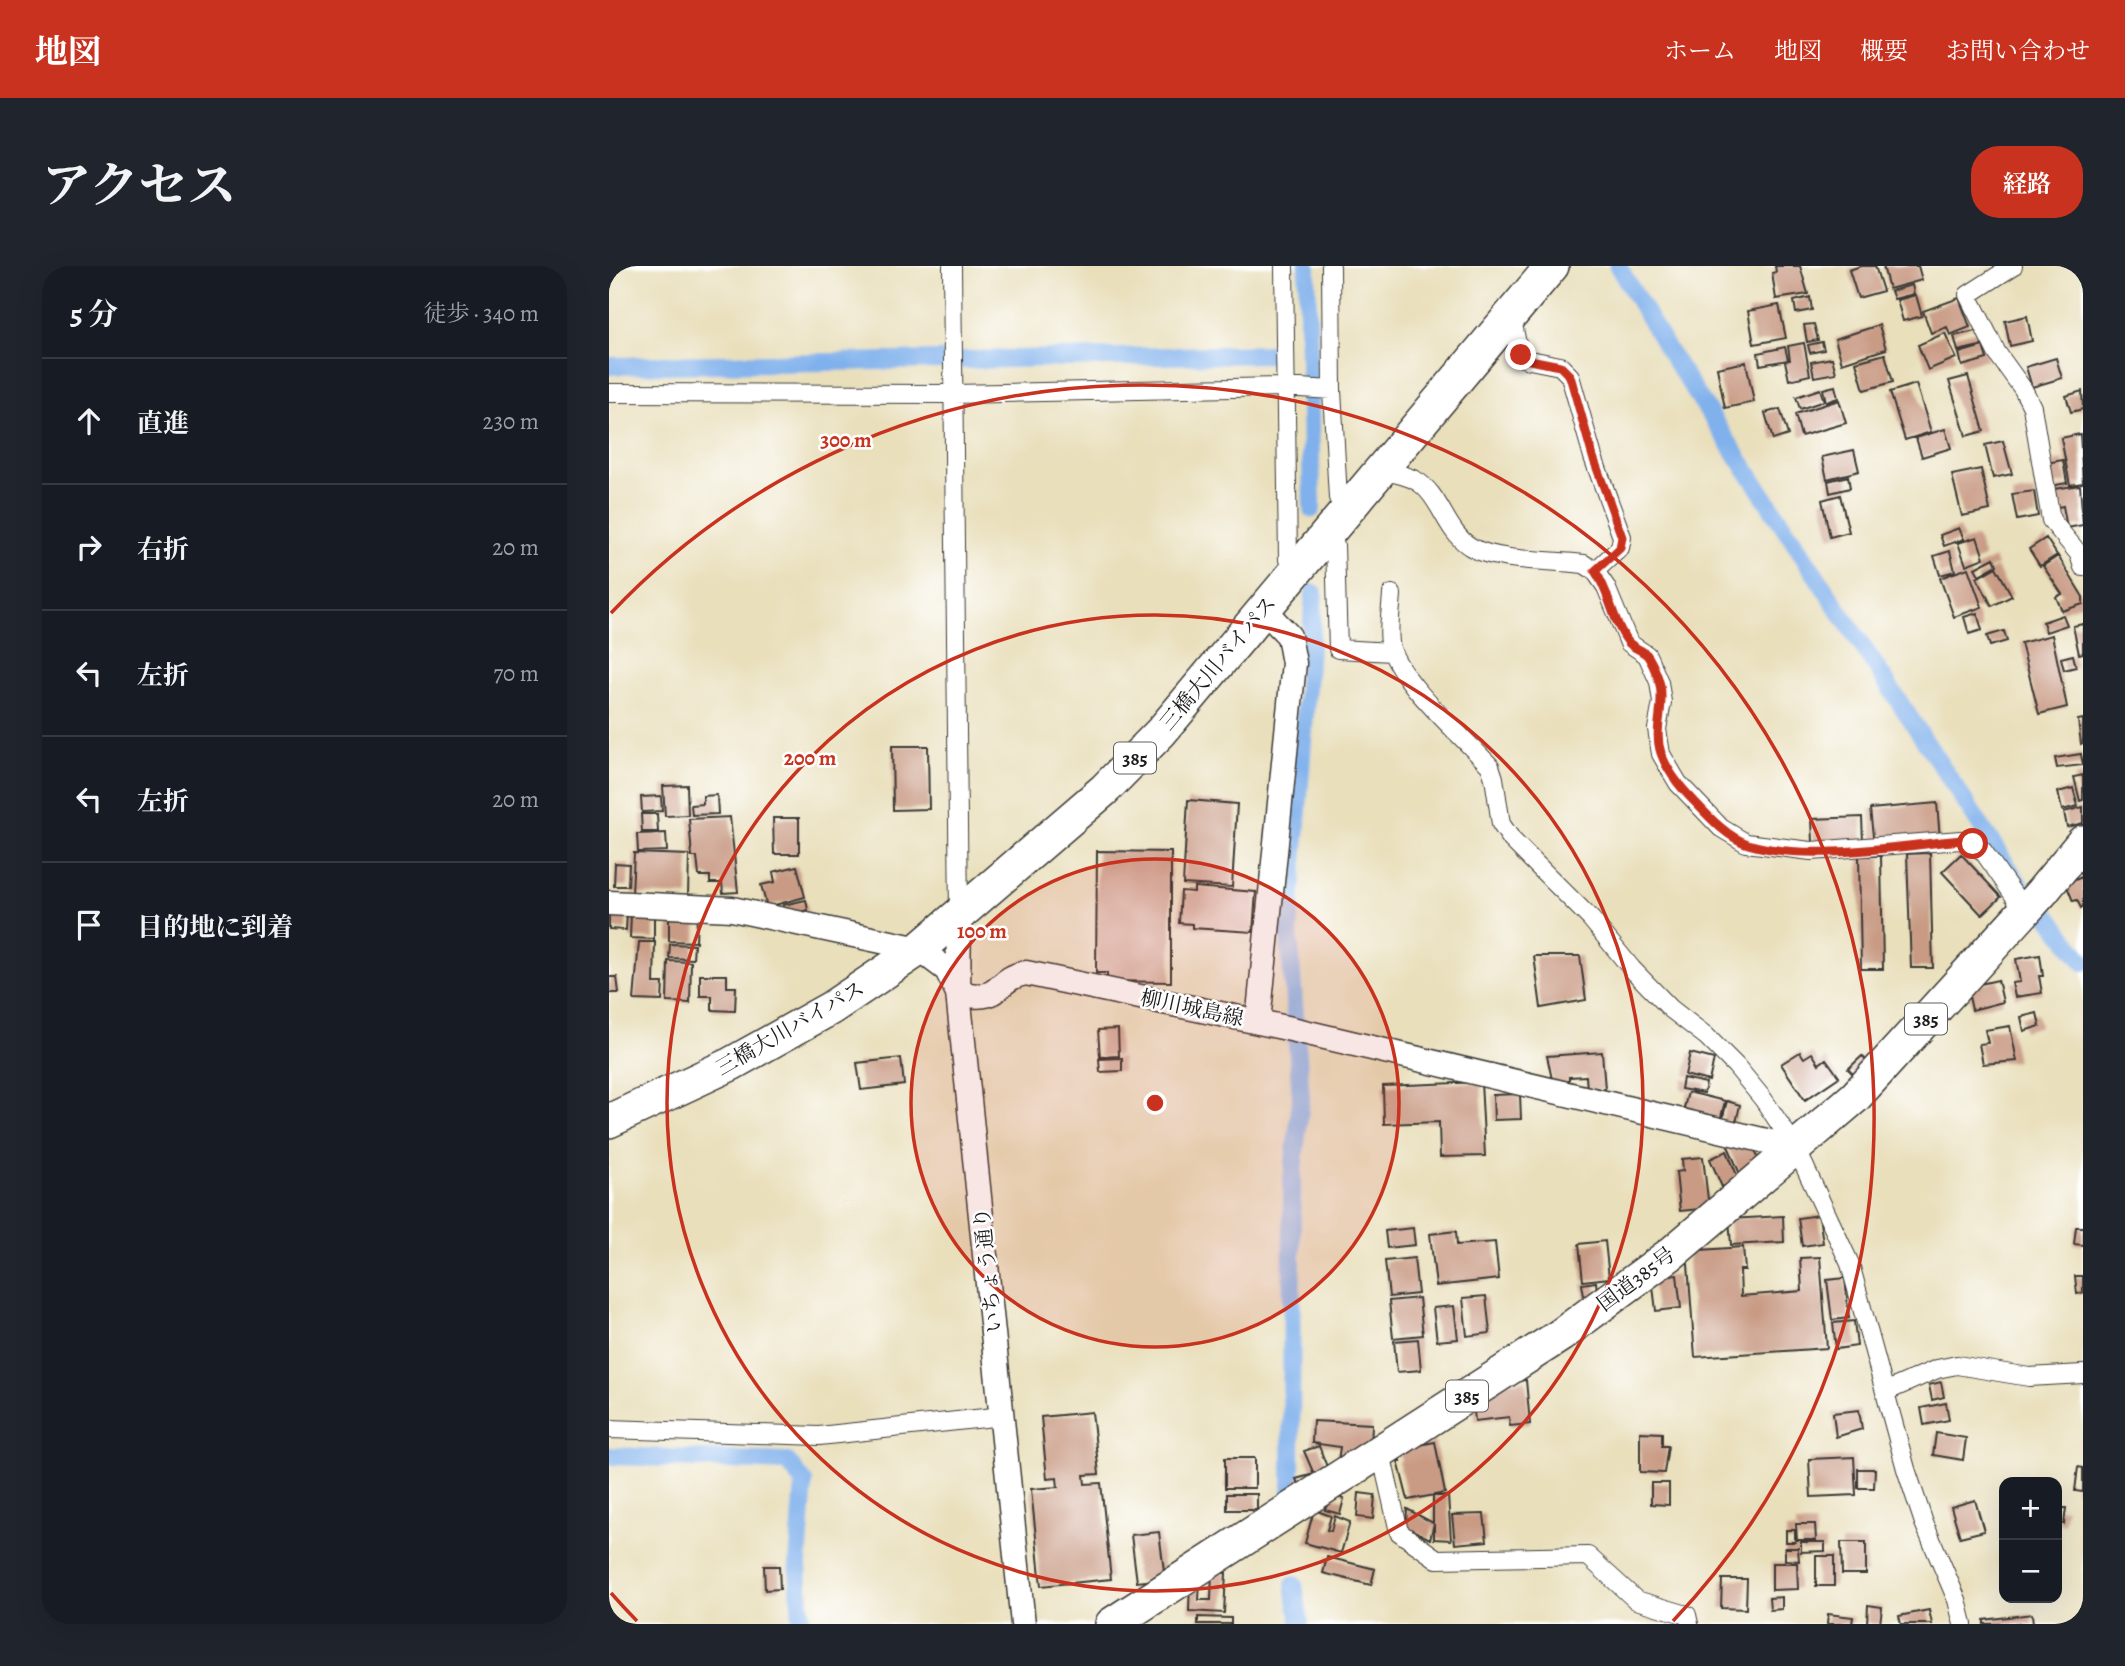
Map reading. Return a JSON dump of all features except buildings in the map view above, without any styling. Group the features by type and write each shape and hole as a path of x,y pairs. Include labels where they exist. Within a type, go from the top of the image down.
{"highway":[{"name":"三橋大川バイパス","path":"609,1121 731,1064 831,1008 919,949 1104,790 1161,732 1552,266"},
{"name":"国道385号","path":"1112,1624 1381,1453 1605,1302 1672,1253 1855,1097 2033,902 2083,842"}],"main road":[{"path":"1258,1022 1294,663 1289,636 1263,608"},
{"path":"609,903 732,909 919,949 947,970 958,993"},
{"name":"いちょう通り","path":"958,916 958,993 1023,1624"},
{"name":"柳川城島線","path":"958,993 980,998 989,996 1017,975 1026,973 1808,1138"}],"street":[{"path":"952,266 958,916"},
{"path":"1284,266 1308,388 1338,498"},
{"path":"1288,560 1308,388 1331,266"},
{"path":"2013,266 1968,295 1997,353 2023,389 2032,407 2051,520 2079,554 2083,567"},
{"path":"1514,329 1518,349 1525,359 1560,366 1566,370 1574,385 1593,457 1622,537 1620,548 1595,571"},
{"path":"609,393 954,394 1308,388"},
{"path":"1394,473 1416,481 1430,494 1456,534 1470,547 1486,553 1584,564 1595,571 1606,587 1629,643 1647,655 1659,682 1662,702 1657,729 1661,754 1678,783 1721,828 1746,843 1811,851 1961,840 1983,851 2033,902"},
{"path":"1335,545 1338,649 1392,652"},
{"path":"1392,593 1392,652 1414,685 1490,766 1495,778 1501,824 1512,840 1591,919 1661,999 1706,1036 1763,1099 1808,1138 1850,1264 1887,1391 1906,1469 1924,1522 1958,1600 1963,1624"},
{"path":"1887,1391 1937,1369 1957,1365 2029,1377 2083,1374"},
{"path":"609,1429 818,1436 1003,1416"},
{"path":"1381,1453 1399,1532 1437,1559 1588,1556 1614,1584 1636,1600 1687,1615 1689,1624"}],"waterway":[{"path":"1307,266 1312,509"},
{"path":"1618,266 1669,352 2023,890 2052,920 2083,962"},
{"path":"964,360 1273,354"},
{"path":"609,366 942,360"},
{"path":"1291,1500 1292,1180 1301,1099 1289,932 1314,593"},
{"path":"609,1456 788,1462 804,1482 798,1564 801,1624"},
{"path":"1294,1585 1300,1624"}],"route":[{"path":"1521,355 1525,359 1560,366 1566,370 1574,385 1605,496 1622,537 1620,548 1595,571 1606,587 1629,643 1647,655 1659,682 1662,702 1657,729 1661,754 1678,783 1696,803 1721,828 1746,843 1765,847 1811,851 1858,850 1961,840 1973,844"}]}
